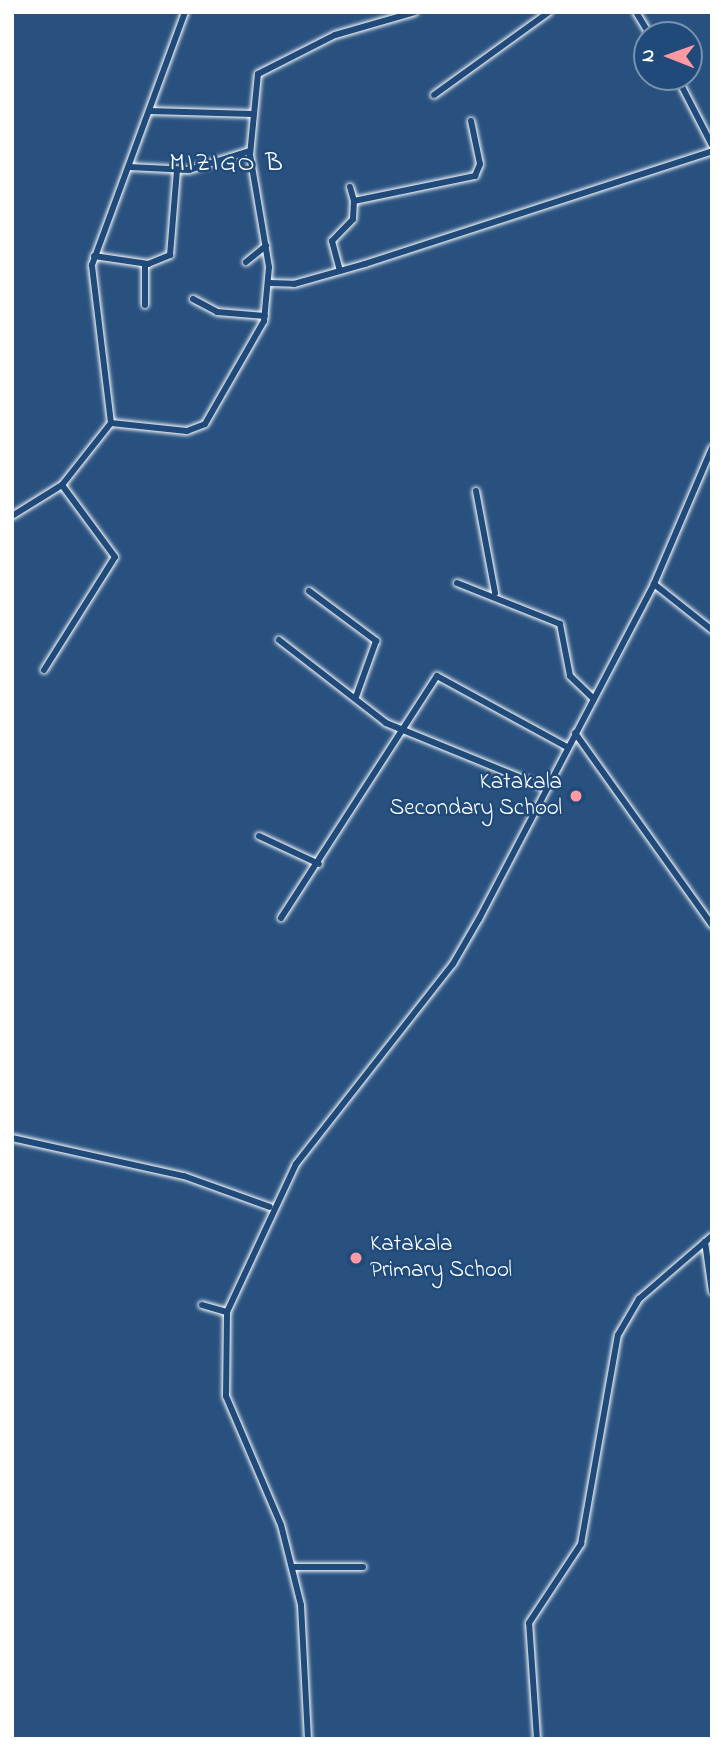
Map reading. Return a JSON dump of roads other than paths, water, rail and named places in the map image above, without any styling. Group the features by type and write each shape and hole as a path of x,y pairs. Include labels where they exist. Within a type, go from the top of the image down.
{"street":[{"path":"12,516 62,485 111,423 91,293 94,256 185,12"},
{"path":"111,423 187,430 205,424 265,316 270,283 250,151 253,114 264,69 335,35 415,12"},
{"path":"434,95 549,12"},
{"path":"684,91 712,145"},
{"path":"150,111 253,114"},
{"path":"354,201 474,176 480,164 471,121"},
{"path":"129,167 177,169 250,151"},
{"path":"270,283 285,286 340,271 712,151"},
{"path":"94,256 145,264 170,254 177,169"},
{"path":"340,271 332,241 352,219 354,201 350,187"},
{"path":"246,262 266,246"},
{"path":"145,264 145,305"},
{"path":"193,299 217,312 265,316"},
{"path":"308,1739 306,1640 292,1567 226,1396 227,1312 271,1208 302,1156 453,964 654,584 712,448"},
{"path":"44,670 115,557 62,485"},
{"path":"475,491 495,593"},
{"path":"457,583 495,593 560,624 570,676 593,698"},
{"path":"654,584 712,631"},
{"path":"309,591 376,642 356,697"},
{"path":"279,640 401,732 545,788"},
{"path":"281,918 319,864 439,675 567,747"},
{"path":"575,733 712,925"},
{"path":"259,836 319,864"},
{"path":"12,1138 184,1176 271,1208"},
{"path":"537,1739 529,1623 581,1544 618,1335 639,1299 712,1236"},
{"path":"705,1242 712,1292"},
{"path":"202,1305 227,1312"},
{"path":"292,1567 363,1567"}],"place":[{"name":"Katakala Secondary School","path":"576,796"},
{"name":"Katakala Primary School","path":"356,1258"}],"district":[{"name":"MIZIGO B","path":"227,165"}]}
